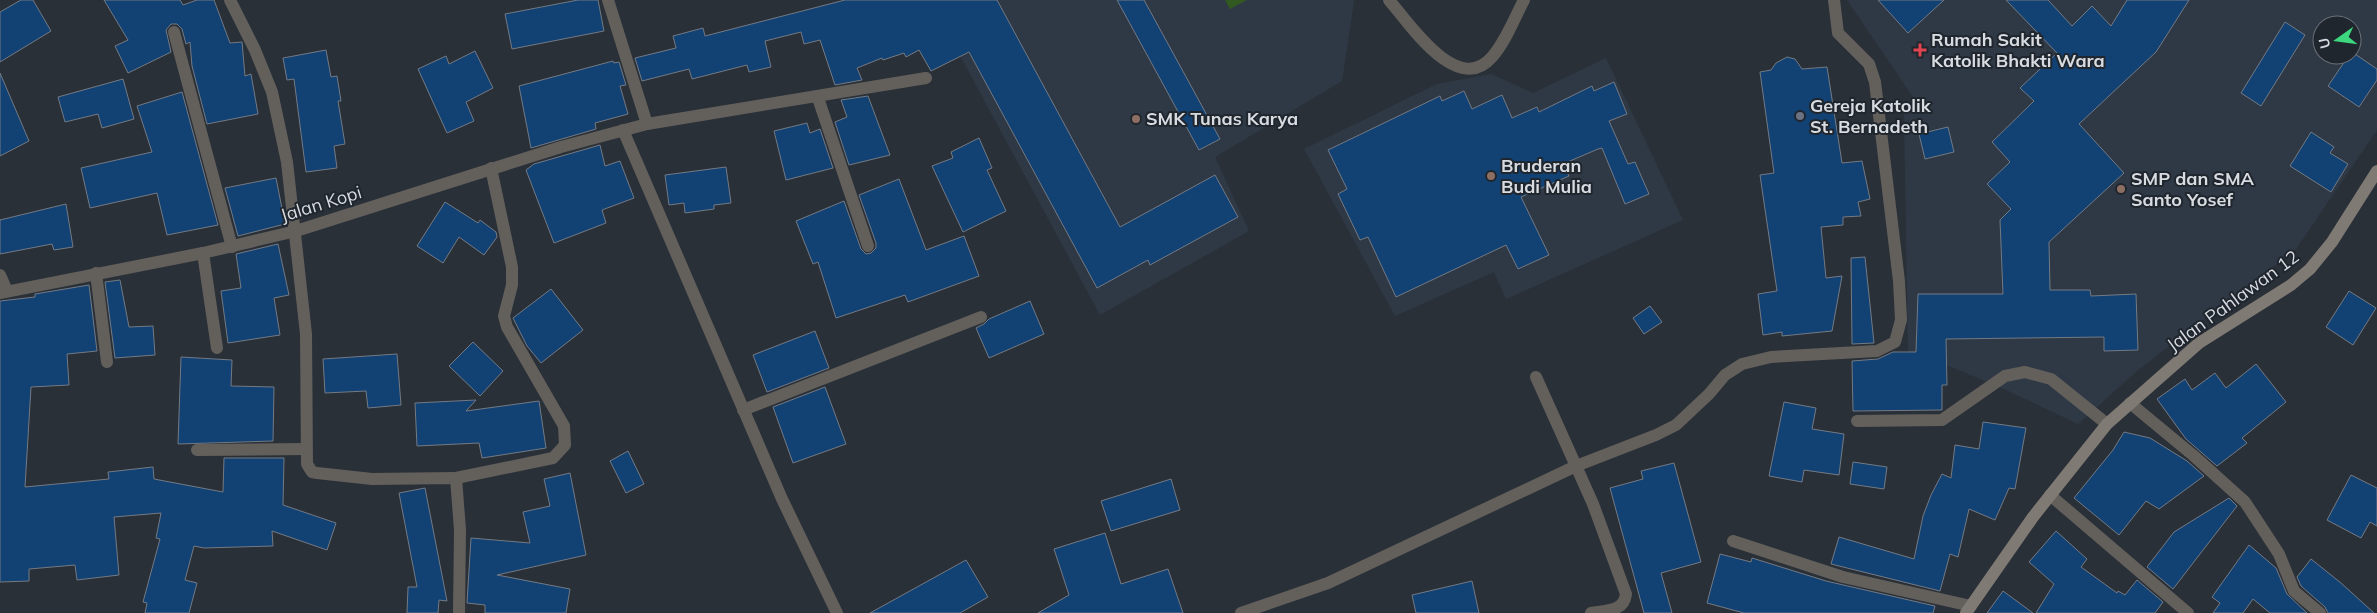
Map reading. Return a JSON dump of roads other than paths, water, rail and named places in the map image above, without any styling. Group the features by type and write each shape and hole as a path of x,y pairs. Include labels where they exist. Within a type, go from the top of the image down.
{"main road":[{"name":"Jalan Pahlawan 12","path":"1969,611 2050,495 2107,424 2199,344 2277,295 2310,269 2332,242 2377,171"}],"street":[{"path":"230,0 255,50 272,92 287,162 306,334 306,449 309,468 317,474 372,479 456,478 553,458 565,445 564,426 507,327 504,316 512,285 512,267 491,168"},
{"path":"608,0 647,124"},
{"path":"1389,0 1436,55 1449,64 1464,68 1478,66 1491,58 1505,39 1524,0"},
{"path":"1241,613 1328,583 1576,466 1656,436 1676,425 1709,394 1725,375 1742,364 1771,357 1878,351 1895,342 1901,320 1899,281 1875,82 1869,64 1838,33 1834,0"},
{"path":"174,32 232,246"},
{"name":"Jalan Kopi","path":"3,292 203,253 296,231 491,168 647,124 818,98 926,78"},
{"path":"818,98 868,246"},
{"path":"623,130 782,499 838,613"},
{"path":"203,253 218,348"},
{"path":"96,273 107,362"},
{"path":"0,275 3,292"},
{"path":"743,410 981,317"},
{"path":"1857,421 1942,420 2005,376 2025,372 2051,379 2107,424"},
{"path":"1536,377 1593,504 1626,594 1625,602 1619,608 1591,613"},
{"path":"2130,403 2194,456 2245,502 2280,554 2294,591 2320,613"},
{"path":"197,450 306,449"},
{"path":"456,478 460,530 459,613"},
{"path":"2050,495 2188,613"},
{"path":"1733,541 1842,577 1969,611"}],"place":[{"name":"Rumah Sakit Katolik Bhakti Wara","path":"1920,50"},
{"name":"Gereja Katolik St. Bernadeth","path":"1800,116"},
{"name":"SMK Tunas Karya","path":"1136,119"},
{"name":"Bruderan Budi Mulia","path":"1491,176"},
{"name":"SMP dan SMA Santo Yosef","path":"2121,189"}]}
